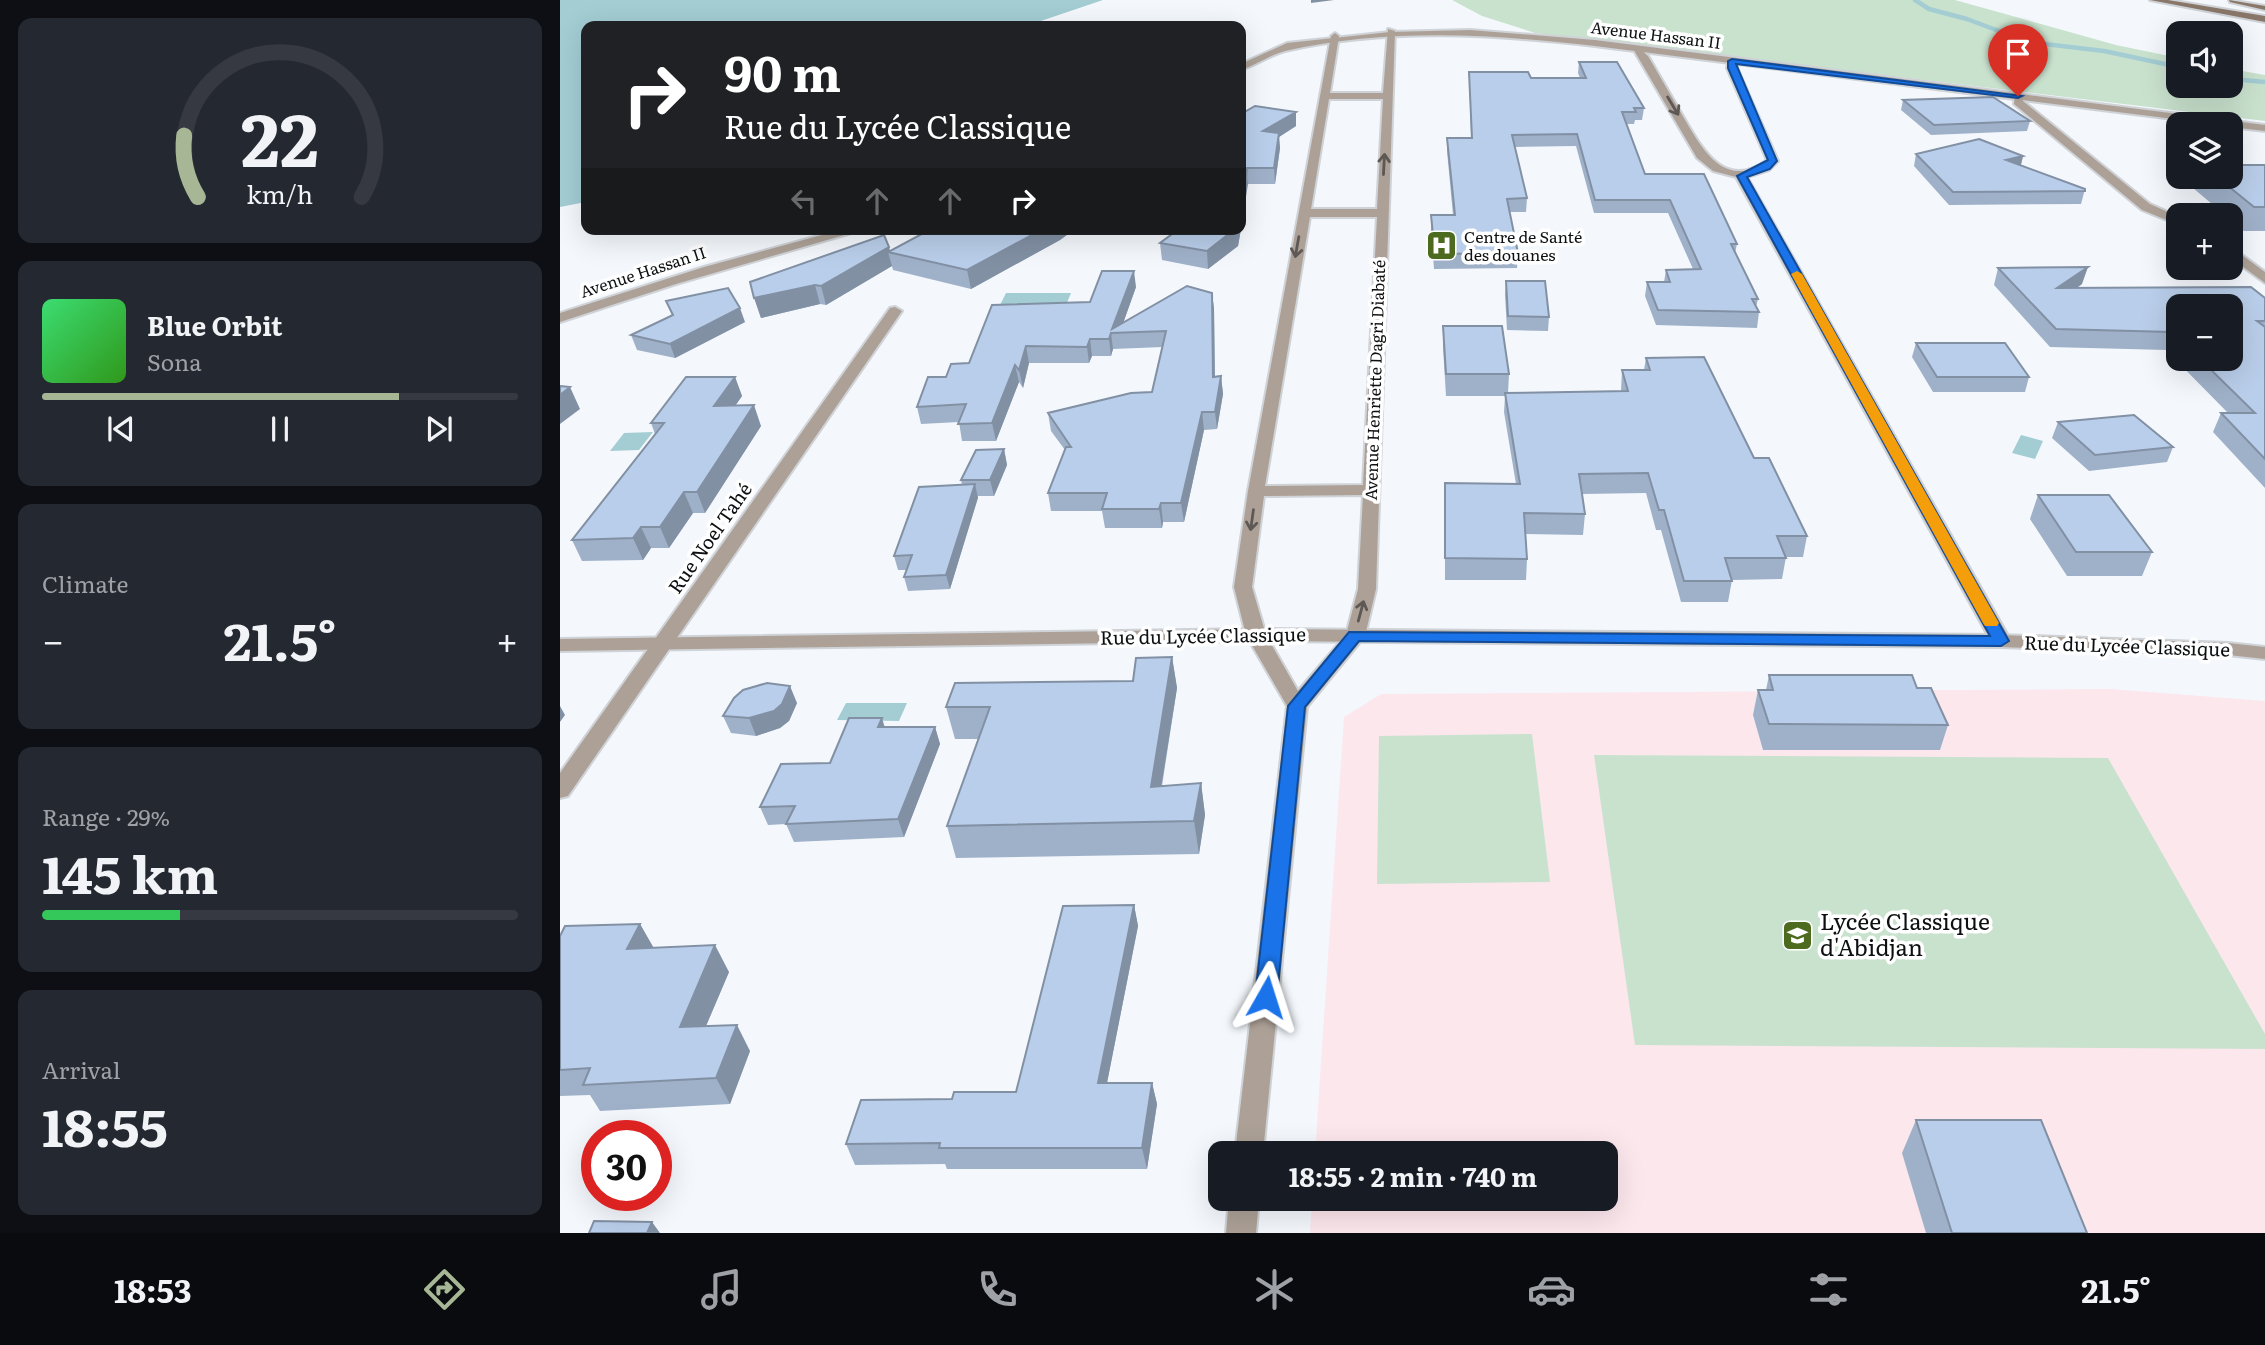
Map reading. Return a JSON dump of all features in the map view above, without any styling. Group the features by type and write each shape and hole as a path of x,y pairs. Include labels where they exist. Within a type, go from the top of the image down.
{"main road":[{"path":"2154,0 2265,19"},
{"path":"2233,0 2265,8"},
{"path":"2255,0 2265,2"}],"street":[{"name":"Avenue Hassan II","path":"1246,65 1276,50 1334,38 1391,32 1502,35 1636,49 2265,128"},
{"name":"Avenue Henriette Dagri Diabaté","path":"1297,706 1355,636 1367,589 1391,32"},
{"path":"1250,1141 1297,706 1256,635 1243,587 1256,491 1334,38"},
{"path":"1636,49 1643,56 1701,156 1709,165 1741,176 1767,167 1773,161 1732,68 1732,61"},
{"path":"1324,96 1388,96"},
{"path":"2018,96 2018,102 2146,207 2166,215"},
{"path":"1741,176 2001,641"},
{"path":"1303,213 1382,213"},
{"name":"Avenue Hassan II","path":"560,318 634,291 734,261 836,235"},
{"path":"2243,261 2265,279"},
{"name":"Rue Noel Tahé","path":"560,790 895,311"},
{"path":"1256,491 1371,490"},
{"name":"Rue du Lycée Classique","path":"560,645 1256,635 2001,641 2228,649 2265,653"},
{"path":"1241,1233 1243,1211"}],"shaded area":[{"name":"Lycée Classique d'Abidjan","path":"2111,689 2265,701 2265,1233 1310,1233 1311,1211 1618,1211 1618,1141 1316,1141 1344,717 1381,694"}],"green space":[{"path":"1452,0 1955,0 2116,45 2166,55 2166,98 2243,98 2243,71 2265,75 2265,121 2243,118 2243,112 2190,112 1535,33 1482,16"},
{"path":"1532,734 1550,882 1377,884 1379,736"},
{"path":"1594,755 2108,758 2265,1034 2265,1049 1635,1045"}],"water":[{"path":"560,0 1103,0 1041,21 581,21 581,203 560,207"},
{"path":"1006,293 1071,293 1066,305 1000,305"},
{"path":"653,432 639,450 610,451 624,433"},
{"path":"2021,435 2043,441 2035,459 2012,453"},
{"path":"846,703 907,703 899,721 837,720"}],"building":[{"path":"1579,62 1617,62 1644,108 1634,108 1636,112 1622,112 1645,174 1704,174 1737,244 1731,244 1758,299 1752,299 1759,312 1658,310 1647,282 1670,282 1666,270 1701,269 1670,200 1595,200 1577,134 1512,135 1527,198 1507,199 1518,253 1435,254 1431,215 1455,215 1447,138 1472,138 1469,72 1528,72 1531,78 1586,78"},
{"path":"1993,97 2030,121 1934,125 1903,100"},
{"path":"1255,106 1296,112 1263,131 1279,133 1274,168 1247,168 1246,174 1246,111"},
{"path":"1979,139 2023,156 2006,160 2085,191 1953,192 1916,154"},
{"path":"2243,165 2265,165 2265,207 2254,207 2232,189 2243,189"},
{"path":"884,235 889,247 821,286 754,298 750,282"},
{"path":"920,235 1032,235 967,270 888,252"},
{"path":"1171,235 1227,235 1207,251 1160,243"},
{"path":"2088,267 2057,288 2251,287 2265,298 2265,321 2257,321 2265,327 2265,459 2221,413 2255,413 2212,371 2243,371 2243,294 2166,294 2166,332 2056,329 1998,268"},
{"path":"1102,271 1134,271 1112,329 1187,286 1212,293 1213,377 1221,376 1215,412 1202,412 1181,503 1161,503 1159,509 1102,509 1107,493 1048,493 1066,447 1071,447 1048,413 1131,393 1152,392 1166,331 1111,333 1109,339 1090,339 1087,347 1026,346 1019,370 1015,365 992,423 958,424 966,404 917,407 928,377 946,377 951,364 969,363 992,305 1090,302"},
{"path":"1506,281 1545,281 1549,317 1508,316"},
{"path":"728,288 740,308 670,344 631,335 673,315 666,301"},
{"path":"1443,326 1502,326 1509,374 1446,374"},
{"path":"1916,343 2005,343 2029,377 1937,377"},
{"path":"1704,357 1754,458 1769,458 1807,536 1777,536 1786,558 1725,558 1732,581 1684,581 1664,510 1659,510 1648,473 1579,474 1585,514 1524,513 1527,559 1445,558 1445,483 1520,484 1505,393 1628,391 1622,370 1650,370 1646,358"},
{"path":"686,377 735,377 714,406 754,405 697,492 684,492 660,527 641,527 633,538 572,540 664,423 651,423"},
{"path":"560,386 570,387 560,395"},
{"path":"2134,415 2173,447 2095,455 2058,422"},
{"path":"1004,449 990,480 961,480 976,450"},
{"path":"975,484 946,575 904,577 912,555 894,556 919,487"},
{"path":"2038,495 2109,495 2152,552 2076,552"},
{"path":"1172,657 1151,787 1201,783 1194,821 947,826 990,707 946,707 955,683 1133,681 1136,658"},
{"path":"1769,675 1912,675 1917,688 1931,688 1948,725 1769,724 1758,690 1773,690"},
{"path":"767,683 790,686 782,704 774,711 749,718 723,716 734,698 743,690"},
{"path":"849,718 882,718 878,727 935,727 898,819 786,824 795,806 760,807 781,764 830,763"},
{"path":"1134,905 1098,1083 1152,1083 1142,1148 939,1148 940,1143 846,1144 861,1100 952,1099 954,1092 1016,1092 1063,906"},
{"path":"640,924 627,949 715,945 680,1027 737,1025 716,1078 583,1085 590,1068 560,1070 560,936 565,926"},
{"path":"1916,1120 2041,1120 2087,1233 1952,1233"},
{"path":"594,1221 652,1222 647,1233 589,1233"}],"waterway":[{"path":"1915,0 1929,9 1967,19 2028,42 2104,51 2166,64"},
{"path":"2243,80 2265,82"}],"slow traffic":[{"path":"1797,274 1991,623"}],"place":[{"name":"Centre de Santé des douanes","path":"1441,246"},
{"name":"Lycée Classique d'Abidjan","path":"1797,935"}],"route":[{"path":"1266,997 1297,706 1355,636 2001,641 1741,176 1767,167 1773,161 1732,68 1732,61 2018,96"}]}
